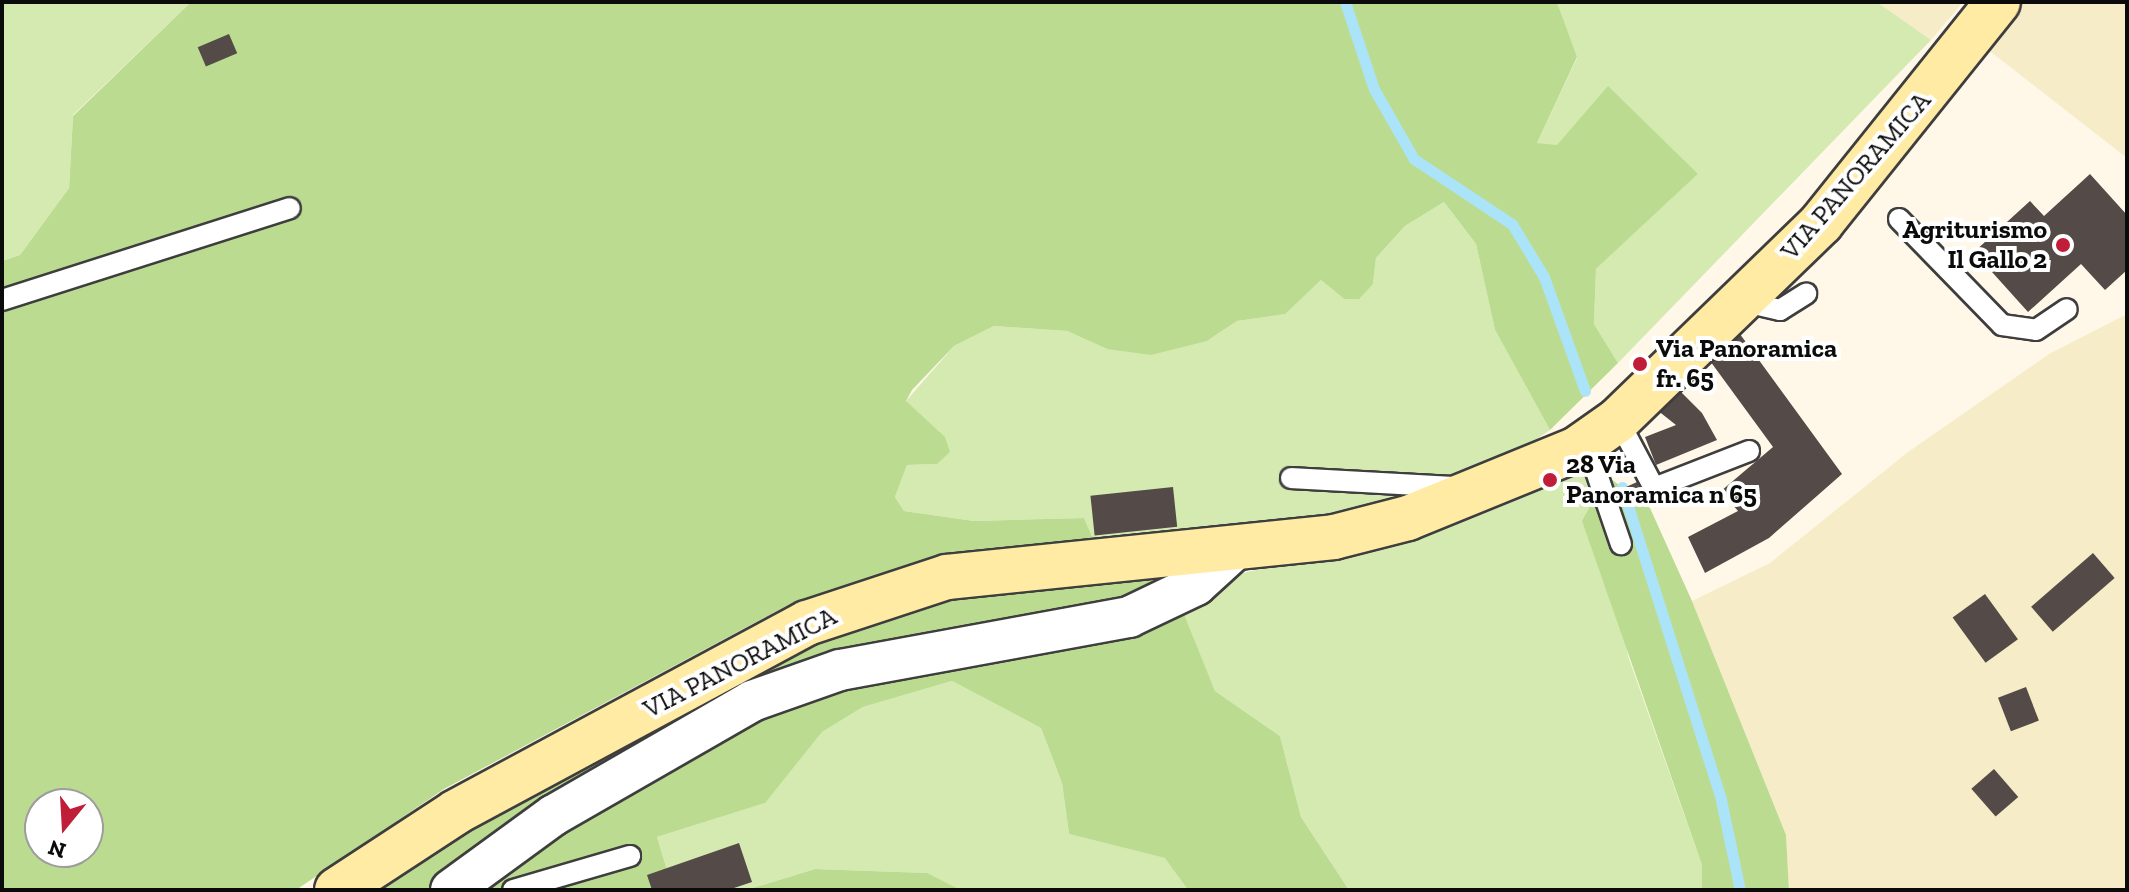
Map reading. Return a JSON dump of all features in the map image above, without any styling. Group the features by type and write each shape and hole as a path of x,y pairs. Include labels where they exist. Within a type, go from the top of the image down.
{"street":[{"name":"VIA PANORAMICA","path":"337,890 456,812 807,623 947,577 1232,552 1349,533 1485,488 1602,431 1821,223 1998,2"},
{"name":"VIA PANORAMICA","path":"451,890 554,815 752,701 840,670 1129,617 1196,585 1232,552"}],"lane":[{"path":"2,300 290,208"},
{"path":"1899,219 2002,325 2036,330 2067,309"},
{"path":"1741,301 1780,310 1806,294"},
{"path":"1602,431 1654,488 1749,451"},
{"path":"1602,431 1621,544"},
{"path":"1291,478 1485,488"},
{"path":"513,890 630,856"}],"shaded area":[{"path":"1877,2 1963,2 1931,40"},
{"path":"2014,2 2127,2 2127,158 1987,49"},
{"path":"2127,314 2127,890 1789,890 1786,835 1692,601 1770,563 1908,452 2049,354"}],"green space":[{"path":"2,2 191,2 73,115 69,188 20,255 2,261"},
{"path":"191,2 1557,2 1577,57 1537,143 1557,145 1608,86 1698,174 1596,269 1594,324 1618,363 1550,430 1495,330 1476,244 1444,202 1405,226 1376,258 1373,284 1359,299 1344,299 1321,280 1285,314 1237,321 1207,341 1151,355 1107,349 1067,331 994,326 954,346 912,390 906,401 945,437 950,452 937,464 907,465 895,497 904,511 974,521 1084,518 1094,541 944,554 786,606 444,789 296,890 2,890 2,261 20,255 69,188 73,116"},
{"path":"1557,2 1877,2 1931,40 1618,363 1594,324 1596,269 1698,174 1537,143 1577,58"},
{"path":"1444,202 1476,244 1495,330 1550,430 1485,474 1403,474 1404,496 1296,522 1094,541 1084,518 974,521 904,511 895,497 907,465 937,464 906,401 954,346 994,326 1067,331 1107,349 1207,341 1237,321 1284,314 1321,280 1344,299 1373,284 1376,258 1405,226"},
{"path":"1583,465 1603,468 1628,656 1702,865 1702,890 1349,890 1301,817 1280,736 1215,691 1178,604 1233,575 1395,541"},
{"path":"1607,476 1650,508 1692,601 1786,835 1789,890 1702,890 1702,865 1582,521"},
{"path":"1168,575 1215,691 1280,736 1301,817 1349,890 1188,890 1165,858 1069,834 1062,783 1041,728 952,681 863,707 822,732 765,803 657,837 673,890 369,890 799,644 954,594"},
{"path":"952,681 1041,728 1062,783 1069,834 1166,858 1188,890 961,890 926,873 815,869 746,890 673,890 657,837 764,803 822,732 863,707"},
{"path":"815,869 927,873 961,890 746,890"}],"building":[{"path":"229,34 237,53 206,67 198,47"},
{"path":"2090,174 2127,215 2127,270 2105,290 2081,264 2028,312 1974,252 2030,201 2044,216"},
{"path":"1737,330 1842,474 1769,538 1705,573 1688,537 1738,511 1721,491 1773,447 1705,354"},
{"path":"1672,383 1702,413 1717,440 1656,465 1645,437 1676,425 1652,406"},
{"path":"1637,482 1641,491 1630,496 1626,487"},
{"path":"1173,487 1177,527 1095,535 1090,496"},
{"path":"2093,553 2115,578 2053,632 2031,607"},
{"path":"1985,594 2018,639 1986,663 1953,618"},
{"path":"2026,687 2039,721 2011,731 1998,698"},
{"path":"1994,769 2018,797 1996,817 1971,789"},
{"path":"739,843 752,882 728,890 652,890 647,875"}],"waterway":[{"path":"1345,2 1374,89 1414,159 1512,224 1544,277 1585,391"},
{"path":"1622,487 1721,800 1740,890"}],"place":[{"name":"Agriturismo Il Gallo 2","path":"2063,245"},
{"name":"Via Panoramica fr. 65","path":"1640,364"},
{"name":"28 Via Panoramica n 65","path":"1550,480"}]}
